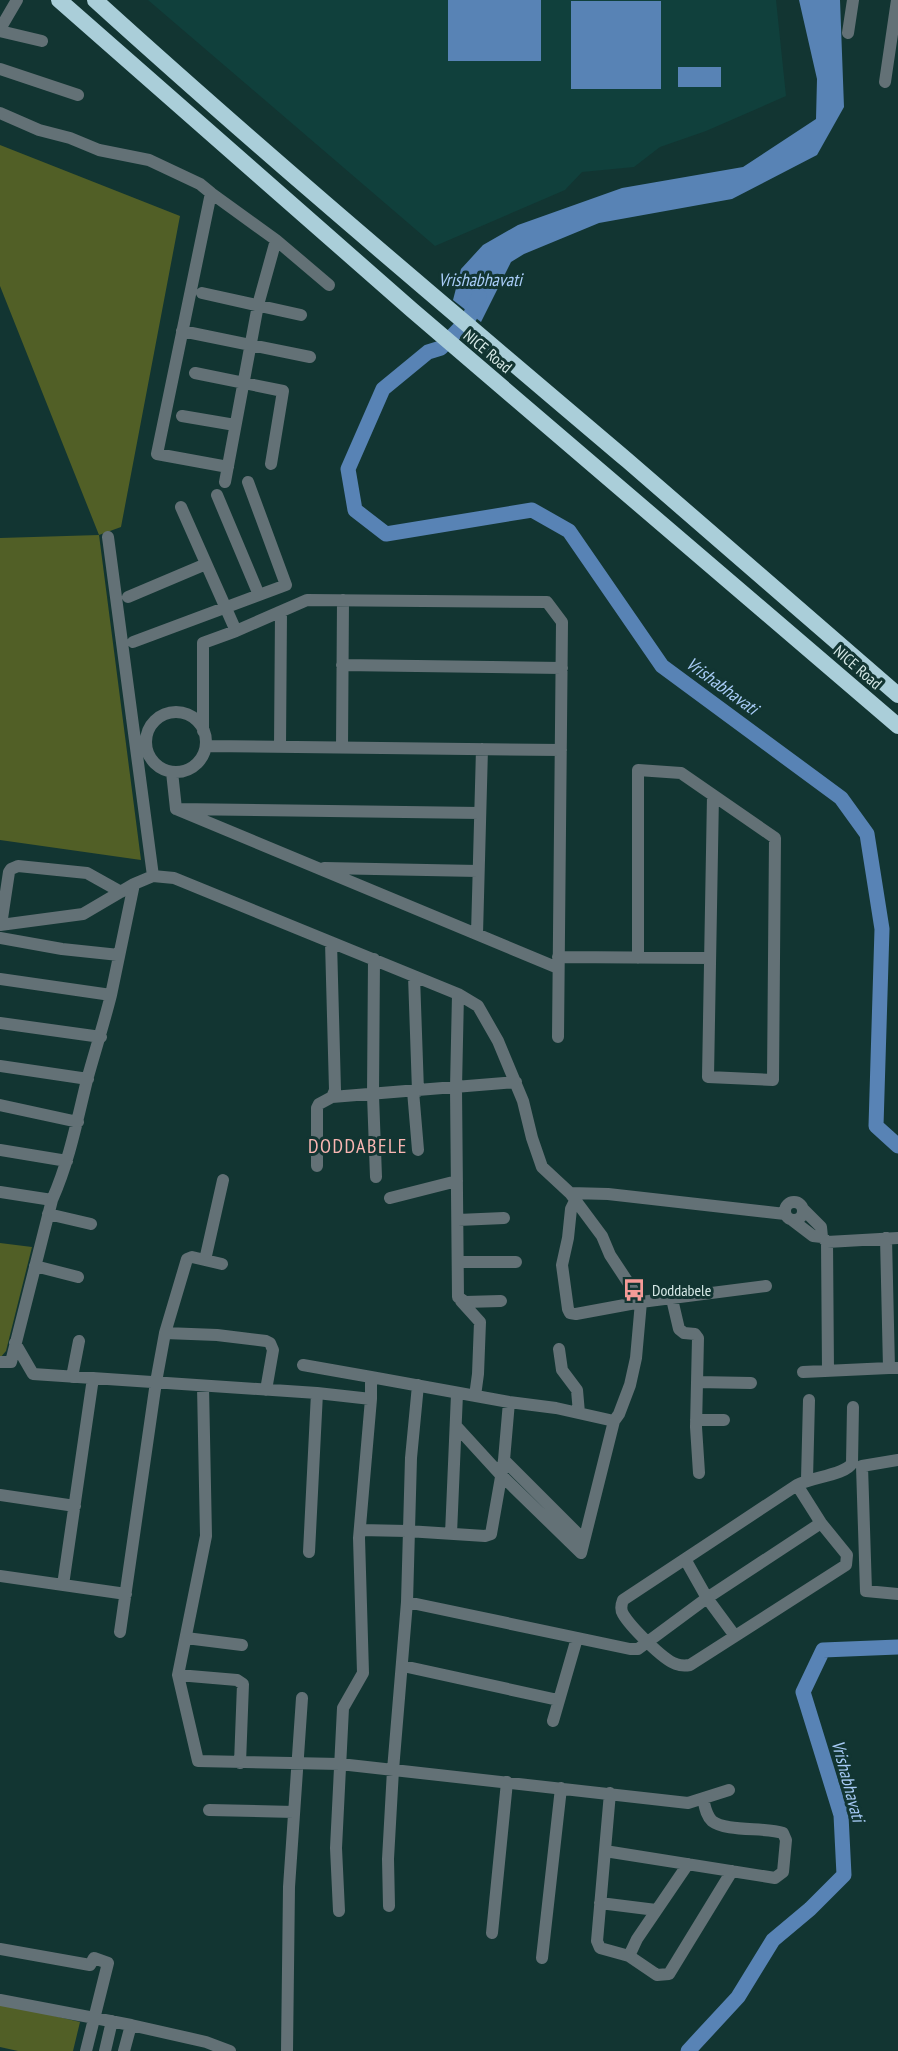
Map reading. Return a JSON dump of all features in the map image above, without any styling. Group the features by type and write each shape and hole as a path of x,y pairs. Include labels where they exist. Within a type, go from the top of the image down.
{"highway":[{"name":"NICE Road","path":"59,0 412,310 898,726"},
{"name":"NICE Road","path":"95,0 165,64 436,299 628,461 898,695"}],"street":[{"path":"17,0 0,30 42,41"},
{"path":"848,33 853,0"},
{"path":"885,81 897,0"},
{"path":"0,69 78,95"},
{"path":"0,113 39,130 70,138 99,150 148,160 200,184 276,240 329,285"},
{"path":"211,193 157,454 228,467"},
{"path":"225,482 258,305 276,240"},
{"path":"202,293 301,315"},
{"path":"182,331 310,357"},
{"path":"195,373 283,391 271,464"},
{"path":"182,416 235,425"},
{"path":"133,642 286,585 248,482"},
{"path":"218,495 260,595"},
{"path":"180,507 236,631"},
{"path":"108,537 153,876"},
{"path":"128,597 206,564"},
{"path":"203,731 195,720 178,712 165,714 153,723 147,732 145,745 149,757 162,770 172,772 186,771 196,764 203,754 206,746 203,731 203,643 306,600 547,602 562,621 558,1037"},
{"path":"342,748 343,600"},
{"path":"280,612 280,747"},
{"path":"342,665 562,668"},
{"path":"132,719 142,719 153,723"},
{"path":"206,746 561,750"},
{"path":"477,934 482,749"},
{"path":"139,768 148,768 155,764"},
{"path":"638,958 638,770 681,773 713,795 775,838 772,1080 708,1077 713,795"},
{"path":"172,772 176,809"},
{"path":"176,809 480,813"},
{"path":"176,809 477,934 558,962 638,958 710,958"},
{"path":"121,892 87,873 18,866 9,872 0,925 83,914 121,892 134,884 153,876 174,878 458,994 478,1006 498,1041 516,1082 542,1167 573,1197 602,1236 610,1255 640,1302 636,1358 630,1385 614,1421 581,1553 456,1426"},
{"path":"317,867 478,871"},
{"path":"0,1362 10,1362 48,1214 78,1122 111,995 134,884"},
{"path":"0,938 62,949 119,955"},
{"path":"331,942 335,1090 332,1097"},
{"path":"374,959 373,1095 376,1178"},
{"path":"414,976 418,1150"},
{"path":"0,979 111,995"},
{"path":"458,994 456,1088 458,1297 480,1322 475,1396"},
{"path":"0,1023 100,1037"},
{"path":"0,1066 88,1079"},
{"path":"317,1166 317,1107 332,1097 516,1082"},
{"path":"0,1106 78,1122"},
{"path":"0,1150 67,1161"},
{"path":"205,1260 223,1180"},
{"path":"390,1198 457,1181"},
{"path":"0,1192 52,1200"},
{"path":"573,1197 608,1194 789,1217 813,1236 825,1239 892,1238 894,1368 803,1372"},
{"path":"573,1197 562,1264 570,1313 576,1314 640,1302 766,1286"},
{"path":"789,1217 786,1208 792,1202 800,1204 821,1227 825,1239 828,1371"},
{"path":"48,1214 91,1224"},
{"path":"458,1220 504,1218"},
{"path":"120,1632 165,1333 187,1259 192,1257 222,1264"},
{"path":"458,1262 516,1262"},
{"path":"35,1266 78,1277"},
{"path":"672,1299 679,1329 684,1333 695,1334 698,1338 696,1420 699,1473"},
{"path":"461,1300 465,1302 501,1301"},
{"path":"165,1333 217,1335 270,1343 273,1350 266,1390"},
{"path":"72,1377 79,1341"},
{"path":"15,1343 33,1374 317,1393 370,1400"},
{"path":"559,1349 562,1370 577,1390 579,1413"},
{"path":"303,1365 457,1394 546,1406 614,1421"},
{"path":"339,1911 336,1848 343,1708 363,1673 360,1530 370,1377"},
{"path":"63,1585 93,1378"},
{"path":"697,1382 751,1383"},
{"path":"389,1906 388,1859 393,1770 403,1666 411,1458 418,1385"},
{"path":"203,1386 206,1536 178,1675 198,1761 340,1764 688,1803 729,1790"},
{"path":"309,1552 317,1393"},
{"path":"452,1534 457,1394"},
{"path":"809,1400 802,1482 821,1523 847,1555 846,1565 686,1666 670,1661 647,1642 622,1613 621,1604 626,1598 802,1482 842,1472 851,1466 853,1407"},
{"path":"360,1530 485,1536 491,1534 502,1475 509,1402"},
{"path":"696,1420 724,1420"},
{"path":"504,1460 584,1540"},
{"path":"898,1460 862,1466 866,1591 898,1594"},
{"path":"0,1495 75,1506"},
{"path":"407,1602 638,1649 706,1598 821,1523"},
{"path":"685,1559 706,1598 735,1635"},
{"path":"0,1576 126,1594"},
{"path":"186,1638 242,1645"},
{"path":"553,1721 577,1638"},
{"path":"403,1666 558,1700"},
{"path":"178,1675 237,1680 243,1684 240,1762"},
{"path":"287,2051 289,1899 302,1698"},
{"path":"492,1933 507,1782"},
{"path":"543,1958 561,1788"},
{"path":"610,1793 600,1903 598,1945 600,1948 628,1956 657,1976 669,1974 732,1871"},
{"path":"605,1851 778,1877 783,1872 785,1836 780,1832 721,1825 712,1821 706,1812 703,1799"},
{"path":"209,1810 294,1812"},
{"path":"628,1956 688,1864"},
{"path":"600,1903 656,1910"},
{"path":"0,1949 90,1965 93,1958 108,1963 86,2051"},
{"path":"0,2000 131,2025 205,2047 230,2051"},
{"path":"105,2051 112,2021"},
{"path":"124,2051 131,2025"}],"shaded area":[{"path":"148,0 776,0 786,96 706,131 660,147 634,167 582,172 565,190 435,246"}],"green space":[{"path":"0,145 180,216 121,527 99,535 0,286"},
{"path":"99,535 141,860 0,840 0,538"},
{"path":"0,1243 32,1247 6,1351 0,1358"},
{"path":"0,2003 80,2022 73,2051 18,2051 0,2047"}],"water":[{"path":"448,0 541,0 541,61 448,61"},
{"name":"Vrishabhavati","path":"799,0 840,0 844,107 817,155 732,199 599,223 524,254 511,262 481,322 453,300 461,269 483,245 518,225 622,188 743,167 816,119 817,79"},
{"path":"571,1 661,1 661,89 571,89"},
{"path":"678,67 721,67 721,87 678,87"}],"waterway":[{"name":"Vrishabhavati","path":"479,296 469,318 441,348 428,352 383,389 348,469 355,510 386,534 532,510 569,531 662,666 841,798 867,834 882,929 876,1126 898,1146"},
{"name":"Vrishabhavati","path":"688,2051 738,1997 773,1940 810,1909 844,1875 841,1815 803,1692 823,1650 898,1647"}],"place":[{"name":"Doddabele","path":"634,1290"}],"district":[{"name":"DODDABELE","path":"358,1146"}]}
